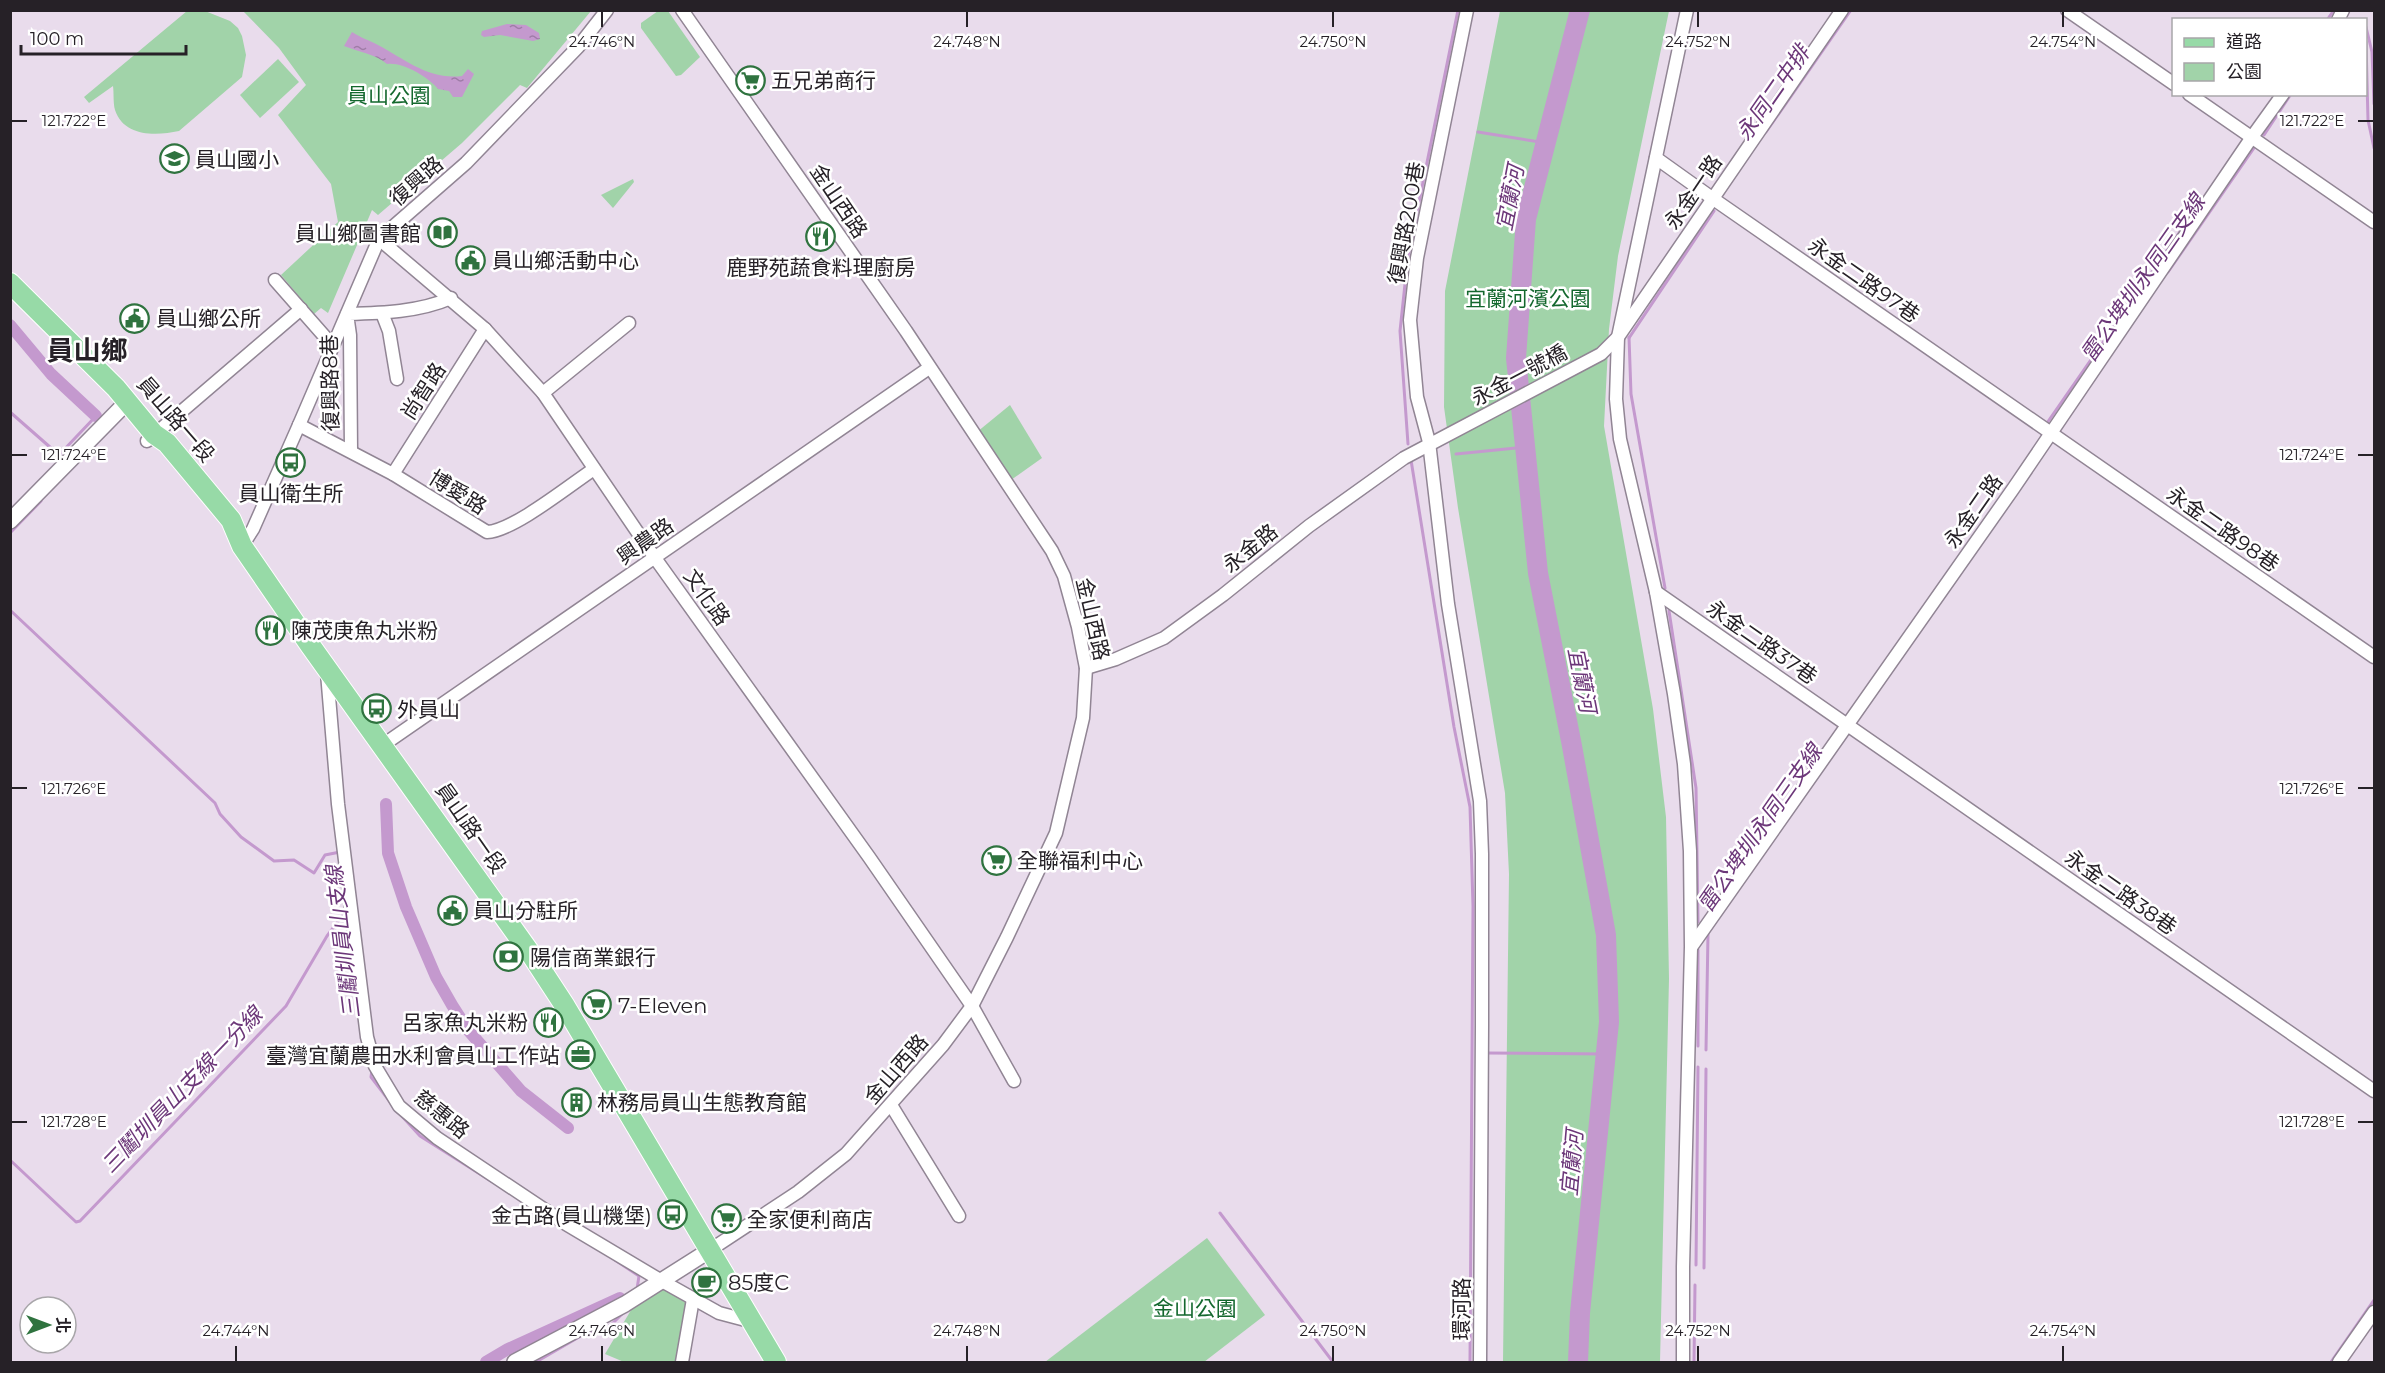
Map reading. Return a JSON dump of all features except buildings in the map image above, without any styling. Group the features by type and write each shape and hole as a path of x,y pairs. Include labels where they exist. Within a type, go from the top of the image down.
{"main road":[{"name":"員山路一段","path":"10,283 150,437 167,443 231,520 242,546 524,943 565,1006 776,1362"},
{"name":"員山路一段","path":"10,300 123,405"}],"street":[{"name":"復興路","path":"242,546 253,529 379,239 466,163 578,47 607,10"},
{"name":"金山西路","path":"682,10 1010,485 1052,551 1064,576 1086,668 1083,718 1066,799 1056,833 972,1006 943,1045 846,1154 798,1192 710,1250"},
{"name":"復興路200巷","path":"1467,10 1417,258 1410,320 1417,397 1430,442 1448,604 1480,801 1482,854 1481,1257"},
{"path":"1683,1362 1683,1267 1691,947 1690,851 1684,764 1656,592 1620,439 1616,399 1618,337 1687,10"},
{"name":"永金一路","path":"1601,354 1618,337 1842,10"},
{"path":"2067,10 2172,83"},
{"path":"2192,96 2374,222"},
{"name":"永金二路","path":"1691,947 2050,433 2282,96"},
{"name":"永金二路97巷","path":"1656,158 2050,433"},
{"name":"文化路","path":"379,239 485,329 543,393 655,558 869,857 972,1006 1014,1081"},
{"path":"275,280 333,346"},
{"path":"347,314 382,313 437,304 451,298"},
{"path":"150,437 301,309"},
{"path":"382,313 389,331 397,379"},
{"name":"復興路8巷","path":"347,314 350,335 351,452"},
{"path":"543,393 628,323"},
{"name":"尚智路","path":"393,474 485,329"},
{"name":"永金一號橋","path":"1430,442 1601,354"},
{"name":"興農路","path":"383,745 929,368"},
{"path":"10,521 123,405"},
{"name":"博愛路","path":"299,425 393,474 487,532 496,532 514,522 594,469"},
{"name":"永金二路98巷","path":"2050,433 2374,657"},
{"name":"永金路","path":"1086,668 1116,659 1164,638 1328,512 1430,442"},
{"name":"永金二路37巷","path":"1656,592 1846,724"},
{"name":"慈惠路","path":"327,668 338,804 367,1037 375,1066 399,1106 437,1138 566,1224 719,1313 753,1322"},
{"name":"永金二路38巷","path":"1846,724 2374,1091"},
{"path":"891,1105 959,1216"},
{"path":"514,1362 625,1304 710,1250"},
{"name":"環河路","path":"1480,1362 1481,1257"},
{"path":"682,1362 693,1299"},
{"path":"2339,1362 2374,1312"}],"green space":[{"path":"187,11 205,11 230,21 238,28 246,55 242,77 179,131 170,133 151,134 133,130 126,125 119,119 115,110 113,86 89,103 84,97"},
{"name":"員山公園","path":"243,11 591,11 527,88 520,85 462,143 378,215 372,210 328,313 321,308 314,314 281,275 338,222 331,184 278,115 306,85 279,48"},
{"path":"658,11 668,11 700,57 681,75 676,76 641,28 641,23"},
{"name":"宜蘭河濱公園","path":"1500,11 1669,11 1618,256 1609,329 1604,426 1653,709 1666,817 1669,979 1660,1362 1503,1362 1509,874 1505,793 1458,508 1444,407 1445,291"},
{"path":"278,59 299,82 260,118 240,95"},
{"path":"633,179 634,182 613,208 601,195"},
{"path":"1010,405 1042,458 1011,480 977,432"},
{"name":"金山公園","path":"1207,1238 1265,1315 1204,1362 1045,1362"},
{"path":"659,1285 686,1303 687,1317 679,1362 624,1362 605,1354 634,1305"}],"water":[{"path":"507,24 526,25 539,33 540,39 533,41 500,35 484,37 481,35 482,31"},
{"path":"352,32 428,72 462,76 468,69 474,74 462,97 453,97 449,91 438,89 422,75 408,68 387,64 372,55 344,46"}],"waterway":[{"path":"1408,444 1400,331 1408,256 1458,10"},
{"name":"宜蘭河","path":"1578,1362 1580,1313 1609,1022 1606,935 1538,573 1516,358 1526,219 1580,10"},
{"name":"永同二中排","path":"1766,132 1851,10"},
{"path":"2328,18 2334,10"},
{"path":"2367,31 2372,52 2374,104"},
{"path":"2367,81 2368,120 2374,148"},
{"name":"雷公埤圳永同三支線","path":"2264,135 2290,96"},
{"path":"1478,132 1546,143"},
{"name":"雷公埤圳永同三支線","path":"2168,272 2254,148"},
{"path":"2047,423 2195,210"},
{"name":"永同二中排","path":"1629,338 1714,211"},
{"path":"10,325 51,374 96,416"},
{"path":"1629,337 1631,394 1665,588"},
{"name":"三鬮圳員山支線","path":"10,412 59,455 62,463"},
{"path":"59,455 96,416"},
{"path":"1456,454 1516,448"},
{"path":"1411,460 1454,727 1470,807 1473,906 1470,1362"},
{"name":"三鬮圳員山支線","path":"10,533 41,501"},
{"name":"三鬮圳員山支線","path":"10,610 215,803 220,814 241,837 274,861 294,860 314,873 325,855 340,852"},
{"path":"1669,611 1696,788 1698,922"},
{"path":"386,804 388,853 406,907 436,977 468,1030 521,1091 568,1128"},
{"name":"三鬮圳員山支線一分線","path":"10,1160 76,1222 80,1221 286,1006 327,936 346,911"},
{"name":"雷公埤圳永同三支線","path":"1706,1050 1708,934"},
{"path":"1698,950 1698,1046"},
{"path":"1486,1053 1606,1054"},
{"path":"1696,1265 1698,1067"},
{"name":"雷公埤圳永同三支線","path":"1704,1268 1706,1069"},
{"name":"三鬮圳員山支線","path":"372,1070 371,1077 394,1107"},
{"name":"三鬮圳員山支線","path":"400,1114 420,1136 491,1181"},
{"path":"1220,1213 1333,1362"},
{"name":"三鬮圳員山支線","path":"615,1260 639,1276 637,1289"},
{"path":"1694,1362 1695,1285"},
{"path":"486,1362 508,1349 620,1298"},
{"path":"2331,1362 2374,1300"},
{"path":"536,1362 586,1333 611,1325 622,1314"}],"place":[{"name":"五兄弟商行","path":"750,80"},
{"name":"員山國小","path":"174,159"},
{"name":"員山鄉圖書館","path":"442,233"},
{"name":"鹿野苑蔬食料理廚房","path":"821,236"},
{"name":"員山鄉活動中心","path":"471,260"},
{"name":"員山鄉公所","path":"135,318"},
{"name":"員山衛生所","path":"291,462"},
{"name":"陳茂庚魚丸米粉","path":"270,630"},
{"name":"外員山","path":"376,709"},
{"name":"全聯福利中心","path":"996,860"},
{"name":"員山分駐所","path":"452,910"},
{"name":"陽信商業銀行","path":"509,957"},
{"name":"7-Eleven","path":"597,1005"},
{"name":"呂家魚丸米粉","path":"549,1022"},
{"name":"臺灣宜蘭農田水利會員山工作站","path":"581,1055"},
{"name":"林務局員山生態教育館","path":"576,1102"},
{"name":"金古路(員山機堡)","path":"673,1215"},
{"name":"全家便利商店","path":"726,1219"},
{"name":"85度C","path":"707,1282"}],"district":[{"name":"員山鄉","path":"87,350"}]}
